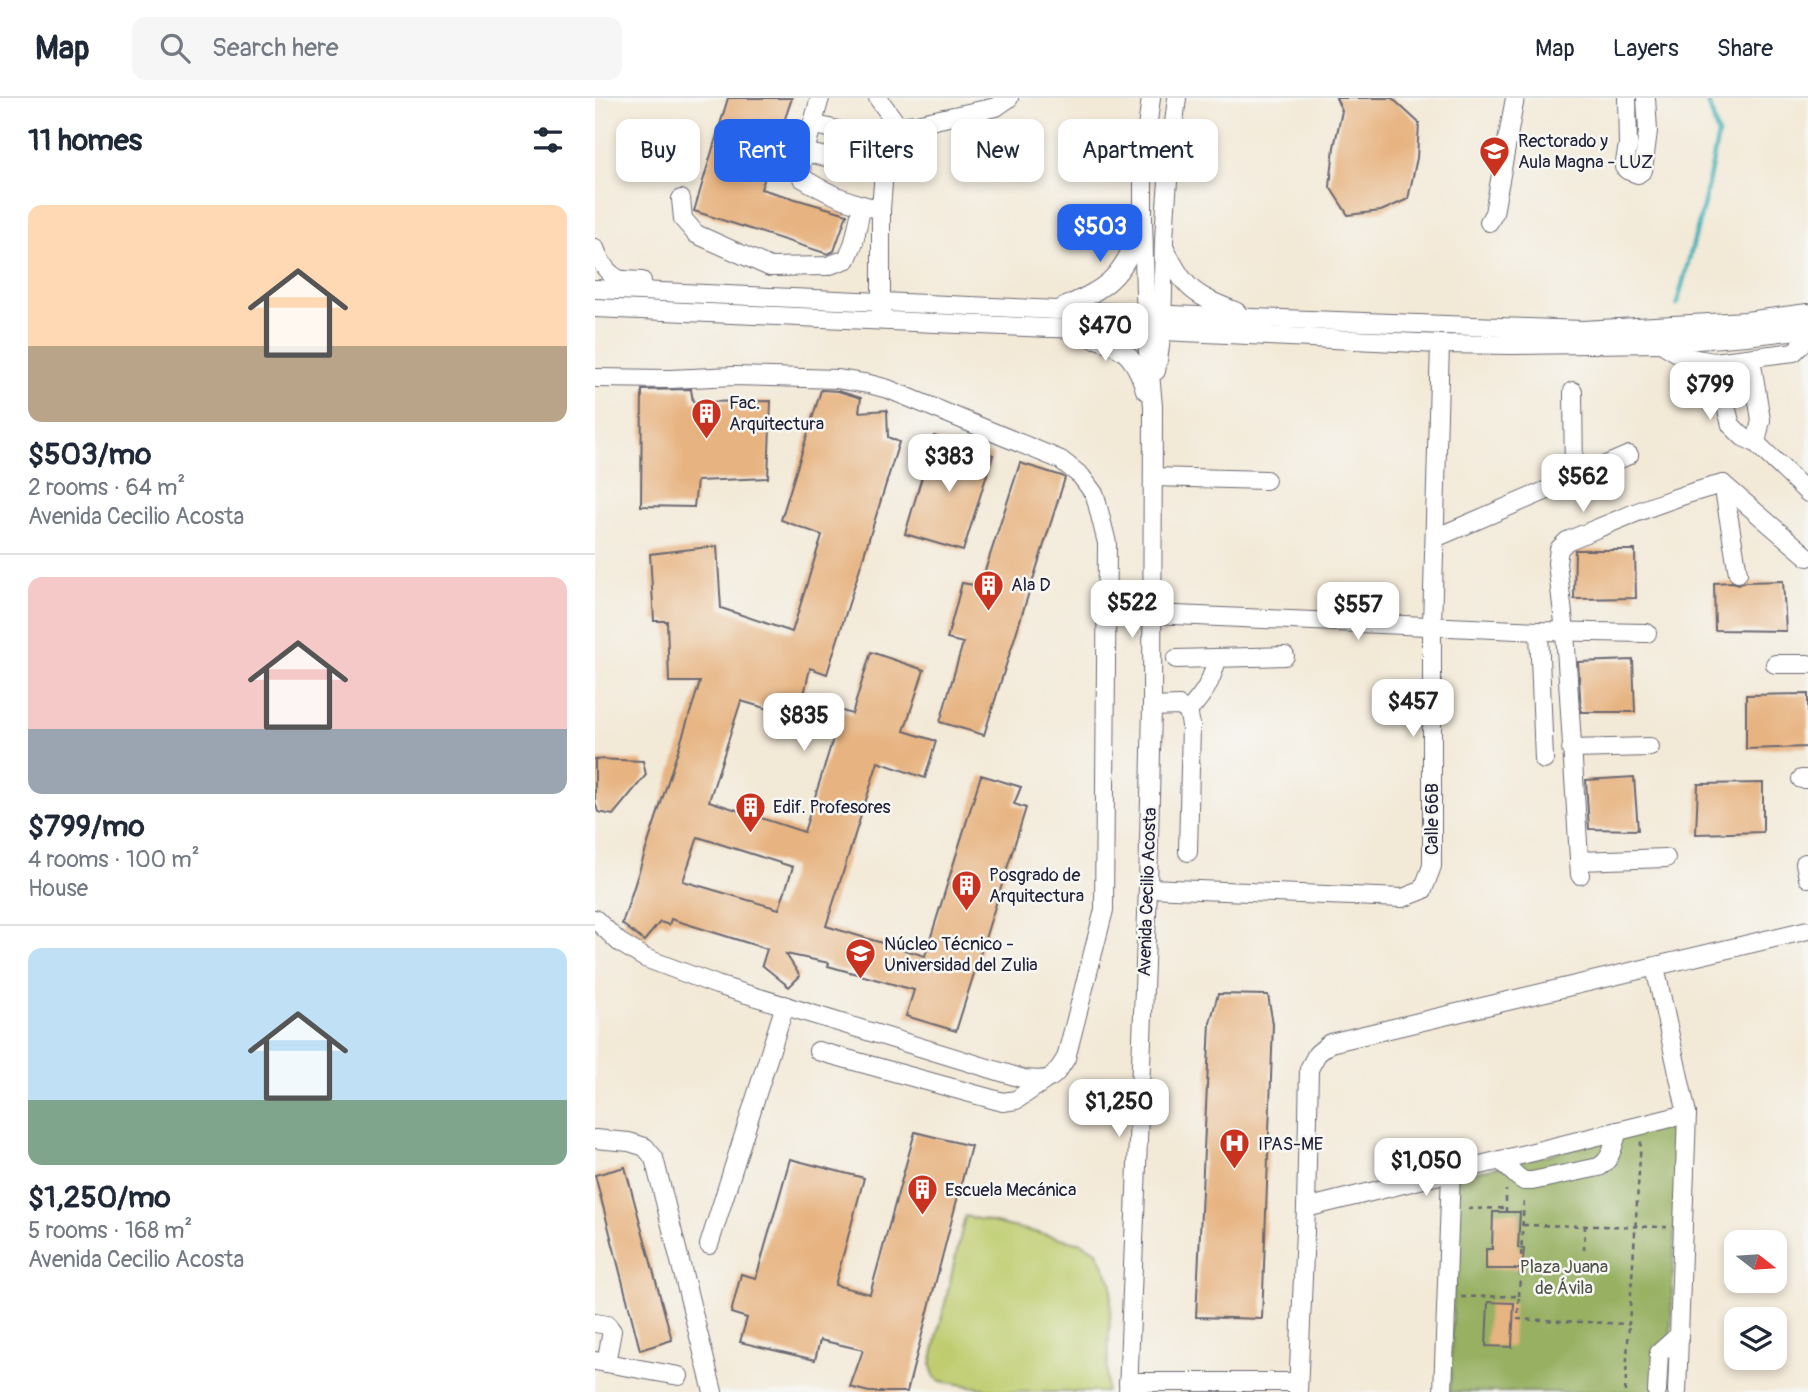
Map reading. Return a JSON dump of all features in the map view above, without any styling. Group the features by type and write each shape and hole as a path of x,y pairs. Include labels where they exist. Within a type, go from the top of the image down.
{"street":[{"path":"810,132 820,98"},
{"path":"878,98 888,119"},
{"path":"937,120 996,107 1009,98"},
{"name":"Avenida Cecilio Acosta","path":"1151,98 1143,159 1143,220 1154,322"},
{"name":"Avenida Cecilio Acosta","path":"1128,1387 1148,888 1154,322 1177,98"},
{"path":"1489,222 1494,213 1514,98"},
{"path":"1627,98 1624,167 1638,174 1643,170 1648,131 1646,98"},
{"path":"812,124 824,126"},
{"path":"808,182 862,205 881,209"},
{"path":"881,321 883,182"},
{"path":"681,199 683,219 696,234 770,267 827,266 847,259 854,242 862,205"},
{"path":"1060,309 1092,295 1111,281 1131,253 1143,220"},
{"path":"1164,244 1172,263 1189,289 1212,302 1251,317"},
{"path":"595,248 606,269 618,279 686,284 714,294"},
{"path":"595,289 1060,309 1154,322 1440,344 1661,343 1808,332 1803,343 1794,352 1714,362 1684,357 1661,343"},
{"path":"595,308 1051,328 1251,317 1582,330 1746,321 1808,313"},
{"path":"1051,328 1096,338 1120,348 1134,360 1152,399"},
{"name":"Calle 66B","path":"1148,888 1403,898 1423,890 1432,866 1432,625 1440,344"},
{"path":"1751,358 1761,420 1756,443"},
{"path":"1714,362 1731,425 1744,437 1756,443 1808,493"},
{"path":"595,379 734,376 837,379 888,388 1062,460 1081,476 1095,495 1107,543 1104,910 1066,1058 1057,1073 1016,1100 1003,1102 818,1051"},
{"path":"1573,391 1574,479"},
{"path":"1435,538 1629,455"},
{"path":"1153,477 1266,480"},
{"path":"1723,484 1808,557"},
{"path":"1723,484 1738,573"},
{"path":"1666,858 1580,868 1565,631 1557,563 1559,549 1567,541 1631,514 1723,484"},
{"path":"1151,614 1539,631 1647,633"},
{"path":"1539,631 1544,760"},
{"path":"1176,659 1285,656"},
{"path":"1188,711 1212,680 1217,659"},
{"path":"1775,664 1808,664"},
{"path":"1152,707 1179,706 1188,711 1191,725 1188,852"},
{"path":"1571,749 1650,747"},
{"path":"595,919 619,942 645,958 717,985 1024,1079 1044,1081"},
{"path":"1128,1387 1298,1387 1309,1069 1317,1054 1330,1043 1808,930"},
{"path":"1655,967 1687,1114 1677,1392"},
{"path":"709,1245 785,1006"},
{"path":"1306,1208 1687,1114"},
{"path":"1500,1160 1524,1181 1599,1167 1606,1163 1618,1131"},
{"path":"595,1139 629,1142 645,1147 653,1158 713,1392"},
{"path":"1443,1392 1451,1172"},
{"path":"595,1323 607,1325 612,1331 600,1362 679,1376"},
{"path":"1657,1392 1659,1353 1679,1335"}],"path":[{"path":"1625,1392 1641,1134"},
{"path":"1524,1181 1518,1319 1629,1324"},
{"path":"1461,1209 1506,1210 1506,1189"},
{"path":"1524,1225 1670,1227"},
{"path":"1584,1250 1585,1226"},
{"path":"1457,1297 1519,1296"}],"green space":[{"name":"Plaza Juana de Ávila","path":"1678,1124 1669,1392 1450,1392 1457,1176"},
{"path":"965,1216 1082,1243 1097,1251 1112,1283 1106,1392 1004,1392 941,1381 934,1377 931,1364"}],"building":[{"path":"728,98 792,98 785,119 722,119"},
{"path":"1336,98 1392,98 1419,123 1417,158 1408,199 1381,211 1348,215 1330,187 1334,147 1342,111"},
{"path":"714,145 714,182 763,182 761,189 847,214 834,251 828,254 694,211"},
{"name":"Fac. Arquitectura","path":"691,389 693,402 771,401 768,478 697,481 694,507 641,506 642,390"},
{"path":"821,390 838,391 861,398 859,412 887,410 888,437 899,442 827,674 810,668 803,699 852,714 871,652 924,670 904,731 936,741 925,778 878,762 826,926 925,956 981,775 1021,787 1014,804 1026,808 956,1031 906,1016 914,990 828,966 829,963 786,954 800,976 789,987 762,965 767,949 671,919 669,925 660,922 644,941 622,924 700,682 669,682 667,621 654,621 650,554 717,546 721,608 792,632 822,535 781,520","holes":["741,701 836,729 804,832 709,801","698,837 793,867 779,909 683,881"]},
{"path":"934,436 993,455 963,551 905,534"},
{"name":"Ala D","path":"1020,463 1065,478 984,735 940,722 963,643 947,639 962,583 980,586"},
{"path":"1575,550 1635,550 1636,598 1574,599"},
{"path":"1783,581 1786,631 1715,630 1714,583"},
{"path":"1633,660 1635,712 1581,712 1578,662"},
{"path":"1808,694 1808,747 1746,749 1746,695"},
{"path":"595,759 643,761 646,775 613,815 598,812 595,802"},
{"path":"1634,777 1638,830 1589,829 1586,780"},
{"path":"1763,783 1763,832 1696,834 1698,784"},
{"name":"IPAS-ME","path":"1218,994 1268,995 1273,1024 1262,1319 1196,1317 1210,1023"},
{"path":"915,1132 971,1146 907,1392 869,1392 850,1387 863,1350 820,1340 815,1360 740,1342 747,1318 731,1313 741,1274 756,1278 790,1159 864,1178 835,1285 870,1294"},
{"path":"625,1167 672,1340 640,1350 595,1175"},
{"path":"1493,1212 1520,1212 1518,1248 1524,1249 1522,1269 1486,1269 1486,1249 1492,1249"},
{"path":"1488,1302 1514,1303 1512,1347 1486,1346"}],"waterway":[{"path":"1677,304 1704,203 1718,135 1707,98"}],"place":[{"name":"Rectorado y Aula Magna - LUZ","path":"1495,178"},
{"name":"Fac. Arquitectura","path":"706,440"},
{"name":"Ala D","path":"988,612"},
{"name":"Edif. Profesores","path":"750,834"},
{"name":"Posgrado de Arquitectura","path":"966,912"},
{"name":"Núcleo Técnico - Universidad del Zulia","path":"861,981"},
{"name":"IPAS-ME","path":"1235,1171"},
{"name":"Escuela Mecánica","path":"922,1217"}]}
